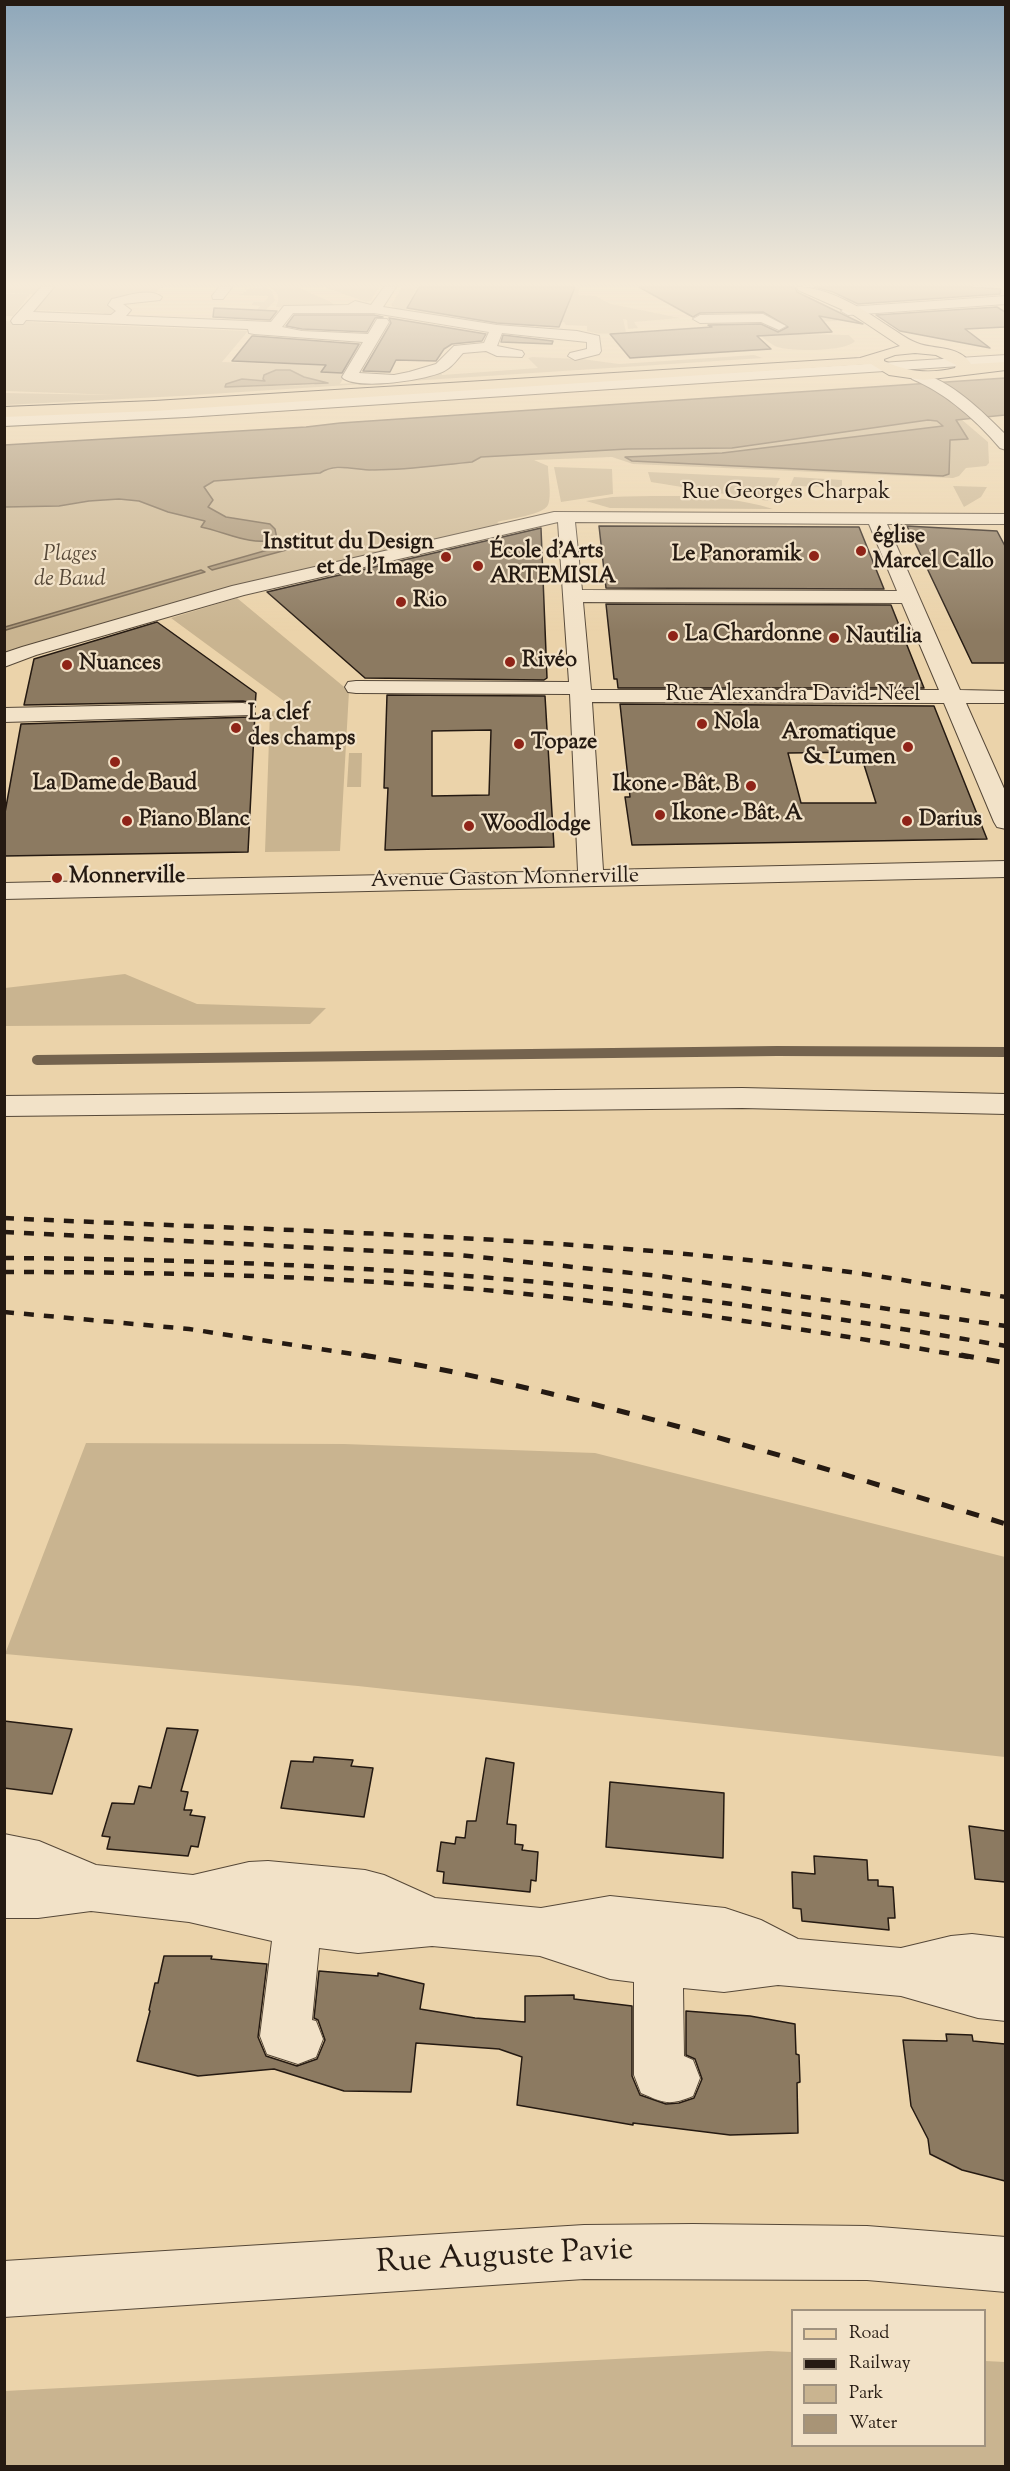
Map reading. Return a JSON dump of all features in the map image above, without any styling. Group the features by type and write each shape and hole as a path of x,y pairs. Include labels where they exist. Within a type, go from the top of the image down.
{"main road":[{"path":"4,412 208,402"},
{"path":"4,429 433,402"}],"street":[{"path":"4,421 336,402"},
{"path":"963,402 997,424"},
{"path":"980,402 997,424 1005,445"},
{"name":"Rue Georges Charpak","path":"4,661 29,651 239,590 554,517 1005,519"},
{"path":"566,517 580,692 591,878"},
{"path":"875,517 1005,822"},
{"path":"573,596 909,597"},
{"name":"Rue Alexandra David-Néel","path":"356,687 1005,697"},
{"path":"4,715 243,710"},
{"name":"Avenue Gaston Monnerville","path":"4,891 1005,869"},
{"path":"4,1106 730,1098 1005,1104"},
{"path":"4,1857 27,1859 46,1865 64,1872 91,1888"},
{"path":"189,1898 249,1885 279,1885 365,1894 394,1903 432,1922"},
{"path":"4,1894 38,1894 91,1888 189,1898 242,1912 358,1929 432,1922 540,1932 610,1955 724,1968 778,1961 900,1972 978,1993 1005,1996"},
{"path":"540,1932 610,1920 725,1932 744,1937 793,1962"},
{"path":"283,2037 298,1921"},
{"path":"900,1972 951,1960 972,1958 1005,1962"},
{"path":"658,1960 658,2076"},
{"name":"Rue Auguste Pavie","path":"4,2289 595,2252 867,2253 1005,2265"}],"green space":[{"path":"5,402 57,402 5,405"},
{"path":"355,402 416,402 153,420 5,427 4,423"},
{"name":"Plages de Baud","path":"961,419 988,442 989,463 986,466 966,468 959,476 953,478 633,464 612,457 534,460 548,466 550,491 548,505 533,514 497,522 502,526 5,656 4,507 59,506 119,499 139,501 168,512 205,521 201,527 248,540 267,541 277,539 271,524 226,517 208,507 203,488 214,481 355,467 372,471 472,462 481,457 628,449 732,448 928,420 937,420 944,427 722,453 626,457 949,474 950,440 967,439 955,420"},
{"path":"554,467 612,469 613,494 561,502"},
{"path":"648,472 780,478 768,501 651,482"},
{"path":"794,477 842,480 842,487 790,486"},
{"path":"953,486 987,487 981,497 964,507"},
{"path":"612,497 713,498 734,500 773,509 610,508 586,501"},
{"path":"237,598 349,691 340,851 265,852 270,712 292,707 171,618"},
{"path":"349,753 362,753 361,787 347,787"},
{"path":"125,974 197,1004 326,1008 310,1024 5,1026 5,988"},
{"path":"86,1443 344,1444 595,1453 1005,1557 1005,1757 358,1686 5,1654"},
{"path":"768,2351 791,2352 791,2447 986,2447 986,2361 1005,2362 1005,2466 5,2466 5,2391"}],"water":[{"path":"646,402 1005,402 1005,415 956,420 968,439 950,440 949,474 943,476 632,461 625,457 722,453 943,426 937,421 928,420 732,448 628,449 481,457 472,462 399,469 333,468 320,473 214,481 204,487 213,500 208,507 226,517 270,524 275,529 277,539 267,541 248,540 201,527 205,521 168,512 139,501 119,499 59,506 5,507 4,445"},
{"path":"285,545 290,549 212,570 208,567"},
{"path":"201,570 205,572 5,629 5,627"}],"building":[{"path":"599,526 859,527 884,589 606,588"},
{"path":"907,526 997,531 1005,546 1005,663 972,663"},
{"path":"541,528 547,678 544,680 365,678 267,592"},
{"path":"606,604 891,605 924,688 618,688 617,679 614,679"},
{"path":"157,622 256,693 255,707 252,703 243,701 24,705 34,659"},
{"path":"387,695 545,696 554,847 385,850 388,788 384,788","holes":["491,730 489,795 432,796 432,731"]},
{"path":"620,704 934,706 987,839 632,845 625,797 630,797","holes":["860,752 876,803 801,803 788,753"]},
{"path":"255,713 248,852 4,856 4,818 21,724 251,717"},
{"path":"4,1721 72,1729 52,1794 4,1788"},
{"path":"167,1728 198,1730 181,1791 188,1792 184,1810 192,1810 190,1815 205,1817 198,1847 191,1846 188,1856 107,1849 110,1837 102,1836 112,1803 134,1804 139,1786 151,1788"},
{"path":"314,1757 353,1760 351,1766 373,1768 364,1817 281,1808 291,1761 313,1762"},
{"path":"486,1758 514,1763 507,1824 516,1825 515,1844 523,1845 522,1850 538,1852 536,1881 531,1880 530,1892 443,1883 444,1872 437,1871 441,1842 455,1844 456,1837 465,1838 467,1821 476,1821"},
{"path":"610,1782 724,1793 723,1858 606,1847"},
{"path":"969,1826 1005,1831 1005,1882 975,1879"},
{"path":"814,1856 867,1860 868,1880 878,1880 878,1886 893,1887 895,1918 888,1918 889,1930 802,1921 801,1909 793,1908 792,1872 815,1874"},
{"path":"164,1956 212,1956 211,1959 267,1964 258,2037 266,2056 297,2066 317,2059 325,2040 318,2020 314,2018 319,1971 378,1976 378,1973 424,1984 420,2009 475,2018 525,2022 525,1996 574,1995 574,1999 632,2006 632,2076 640,2095 666,2104 694,2098 702,2079 695,2059 686,2055 686,2011 750,2016 795,2024 800,2082 797,2083 798,2133 730,2135 633,2123 633,2125 517,2105 522,2057 499,2049 416,2043 411,2092 344,2091 274,2069 198,2076 137,2061 155,1983 158,1983"},
{"path":"946,2034 972,2035 973,2041 1005,2044 1005,2181 962,2170 930,2154 928,2139 911,2106 903,2040 947,2041"}],"waterway":[{"path":"37,1060 777,1051 1006,1052"}],"railway":[{"path":"4,1218 518,1241 621,1249 826,1269 1006,1297"},
{"path":"4,1232 459,1255 660,1276 1006,1326"},
{"path":"4,1258 254,1264 504,1279 630,1291 756,1307 1006,1346"},
{"path":"4,1272 250,1276 496,1291 733,1320 969,1357"},
{"path":"4,1312 189,1329 372,1357"},
{"path":"363,1355 526,1388 687,1429 1006,1524"},
{"path":"961,1355 1006,1363"}],"place":[{"name":"église Marcel Callo","path":"861,551"},
{"name":"Le Panoramik","path":"814,556"},
{"name":"Institut du Design et de l'Image","path":"446,557"},
{"name":"École d'Arts ARTEMISIA","path":"478,566"},
{"name":"Rio","path":"401,602"},
{"name":"La Chardonne","path":"673,636"},
{"name":"Nautilia","path":"834,638"},
{"name":"Rivéo","path":"510,662"},
{"name":"Nuances","path":"67,665"},
{"name":"Nola","path":"702,724"},
{"name":"La clef des champs","path":"236,728"},
{"name":"Topaze","path":"519,744"},
{"name":"Aromatique & Lumen","path":"908,747"},
{"name":"La Dame de Baud","path":"115,762"},
{"name":"Ikone - Bât. B","path":"751,786"},
{"name":"Ikone - Bât. A","path":"660,815"},
{"name":"Piano Blanc","path":"127,821"},
{"name":"Darius","path":"907,821"},
{"name":"Woodlodge","path":"469,826"},
{"name":"Monnerville","path":"57,878"}]}
